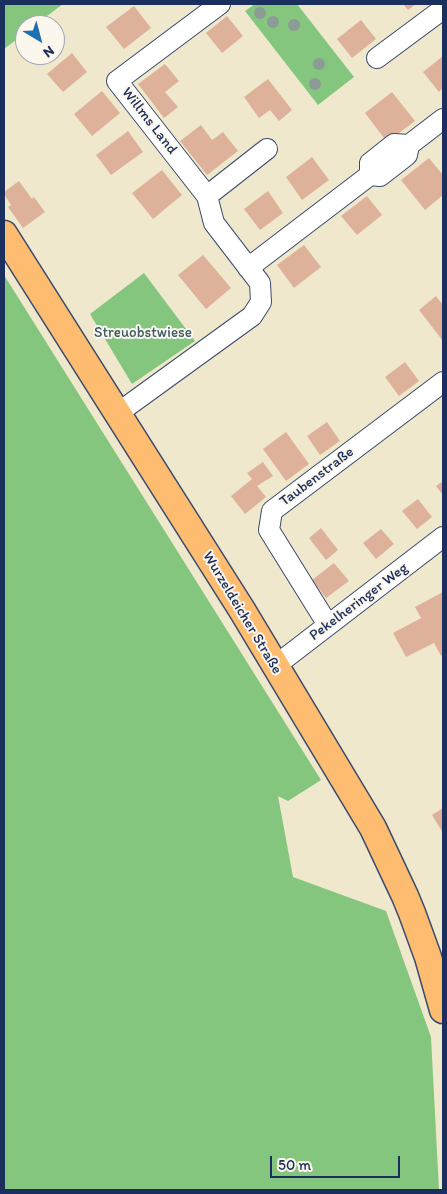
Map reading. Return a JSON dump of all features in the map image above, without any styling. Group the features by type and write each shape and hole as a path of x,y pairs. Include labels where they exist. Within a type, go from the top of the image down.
{"main road":[{"name":"Wurzeldeicher Straße","path":"4,234 242,610 373,828 412,913 428,956 443,1010"}],"street":[{"name":"Willms Land","path":"118,413 252,316 262,302 260,284 214,224 207,196 117,81 220,4"},
{"path":"377,58 443,9"},
{"path":"248,268 370,175 370,163 394,144 409,145 443,119"},
{"path":"207,196 267,149"},
{"name":"Taubenstraße","path":"328,626 269,530 272,511 443,382"},
{"name":"Pekelheringer Weg","path":"275,666 443,537"}],"green space":[{"path":"4,4 63,4 48,15 15,15 15,41 4,49"},
{"path":"255,4 297,4 354,77 318,105 245,11"},
{"name":"Streuobstwiese","path":"144,273 195,341 132,384 90,314"},
{"path":"4,275 321,780 288,801 278,796 293,877 386,911 431,1037 439,1190 4,1190"}],"building":[{"path":"403,4 416,4 408,10"},
{"path":"134,6 151,28 124,49 106,27"},
{"path":"227,16 243,36 222,53 206,33"},
{"path":"361,20 376,39 352,58 337,39"},
{"path":"72,53 87,72 63,92 47,74 58,65 65,65 65,59"},
{"path":"443,56 443,88 439,92 423,72"},
{"path":"165,64 179,81 165,92 178,107 164,118 138,84"},
{"path":"268,79 292,110 279,121 270,110 259,118 244,97"},
{"path":"102,91 120,113 92,136 74,114"},
{"path":"392,92 415,121 387,142 365,113"},
{"path":"201,125 212,140 223,132 238,151 207,175 180,141"},
{"path":"128,131 143,152 111,175 96,155"},
{"path":"312,157 329,180 302,200 286,177"},
{"path":"429,158 443,175 443,195 425,210 401,180"},
{"path":"162,170 182,195 153,219 132,193"},
{"path":"19,181 32,199 34,197 45,212 23,228 8,207 11,205 4,194 4,192"},
{"path":"268,191 283,213 260,230 244,209"},
{"path":"367,196 382,215 357,235 341,216"},
{"path":"304,245 321,267 294,288 277,265"},
{"path":"203,255 231,288 206,309 178,275"},
{"path":"436,296 443,305 443,341 419,310"},
{"path":"405,362 419,381 399,396 385,377"},
{"path":"327,422 340,441 320,455 307,436"},
{"path":"286,432 309,464 286,481 263,449"},
{"path":"263,462 273,476 257,486 266,497 245,514 231,496 252,479 247,473"},
{"path":"443,481 443,495 436,486"},
{"path":"418,499 432,517 417,529 402,511"},
{"path":"321,528 338,550 326,560 309,538"},
{"path":"381,529 394,544 376,559 363,543"},
{"path":"334,563 349,581 326,598 312,580"},
{"path":"443,592 443,654 441,656 434,643 406,657 393,633 421,618 415,607"},
{"path":"443,808 443,833 432,815"}]}
